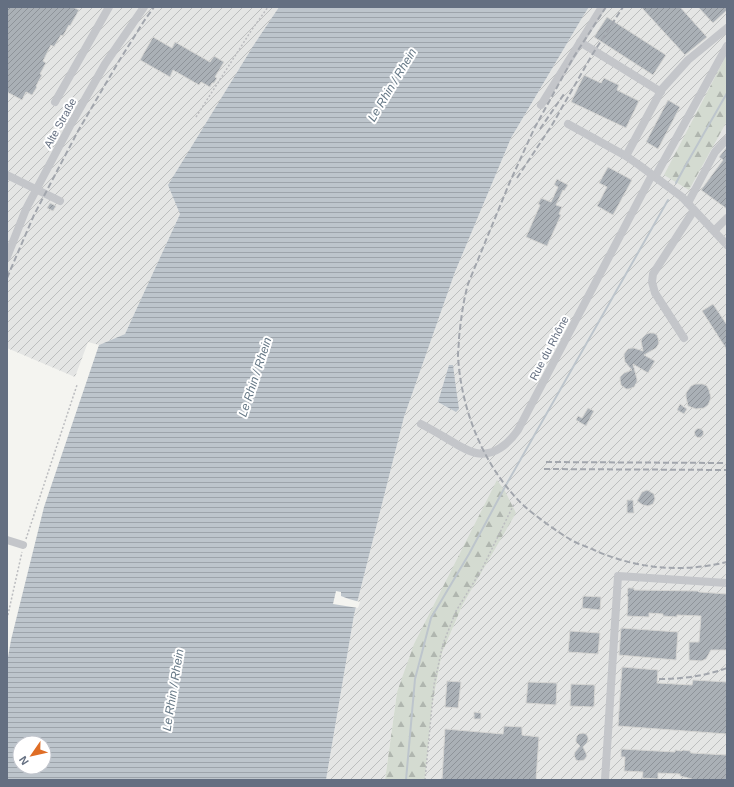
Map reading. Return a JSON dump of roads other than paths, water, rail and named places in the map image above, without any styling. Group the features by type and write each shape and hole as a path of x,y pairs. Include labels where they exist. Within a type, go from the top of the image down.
{"street":[{"path":"55,102 109,7"},
{"name":"Alte Straße","path":"7,257 26,209 71,124 105,64 144,7"},
{"path":"541,105 602,7"},
{"path":"626,156 661,92 688,60 727,28"},
{"path":"580,42 661,92"},
{"name":"Rue du Rhône","path":"421,424 466,450 478,453 485,453 495,450 504,446 512,439 654,176 727,46"},
{"path":"568,124 626,156 682,197 727,245"},
{"path":"688,203 715,152 727,139"},
{"path":"7,175 60,201"},
{"path":"684,338 655,293 652,282 653,274 694,210"},
{"path":"714,231 727,218"},
{"path":"7,540 23,545"},
{"path":"605,780 618,576 727,583"}],"water":[{"name":"Le Rhin / Rhein","path":"279,7 589,7 511,138 455,272 404,417 354,615 326,780 7,780 7,663 11,640 44,507 99,345 125,334 180,214 168,185 255,43"},
{"path":"449,365 453,365 459,409 456,412 438,402"}],"waterway":[{"path":"676,183 727,93"},
{"path":"406,780 415,679 431,618 469,554 506,485 668,200"}],"railway":[{"path":"7,278 34,215 78,131 119,61 154,7"},
{"path":"606,7 573,58 534,129 509,184 468,284 461,317 458,354 464,396 469,416 485,454 508,488 524,506 564,536 577,543 610,556 643,565 676,568 727,562"},
{"path":"517,178 552,125 592,55 623,7"},
{"path":"540,129 564,94"},
{"path":"546,462 727,463"},
{"path":"544,469 727,470"},
{"path":"659,679 694,676 727,668"}]}
